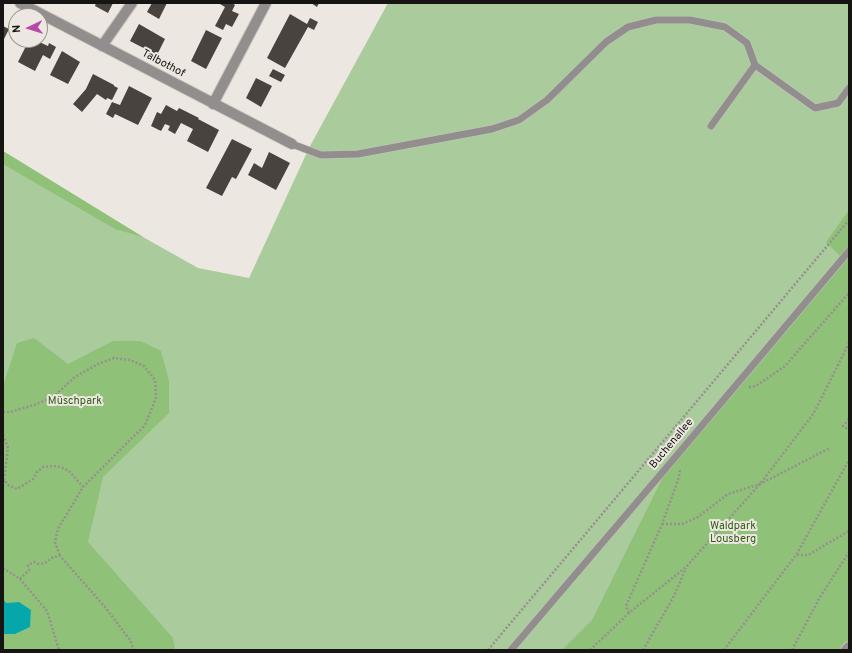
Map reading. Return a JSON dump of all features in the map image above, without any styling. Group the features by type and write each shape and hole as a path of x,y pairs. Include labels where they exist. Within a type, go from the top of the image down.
{"street":[{"name":"Talbothof","path":"20,3 292,144"},
{"path":"102,46 132,3"},
{"path":"213,104 266,3"},
{"path":"846,650 849,646"}],"lane":[{"path":"292,144 321,155 358,154 492,129 519,120 547,100 606,42 628,27 656,20 690,20 725,27 747,43 755,65 815,108 838,103 849,88"},
{"path":"712,126 755,65"},
{"name":"Buchenallee","path":"511,650 849,251"}],"path":[{"path":"488,650 849,220"},
{"path":"756,386 785,366 849,294"},
{"path":"590,650 629,613 686,567 760,484 814,413 849,342"},
{"path":"3,412 10,412 34,406 53,397 75,377 98,364 114,358 130,360 144,366 155,380 156,398 145,425 83,487 58,529 55,542 60,556 105,607 130,640 134,650"},
{"path":"849,419 843,426 849,430"},
{"path":"3,435 8,448 3,486"},
{"path":"662,524 682,524 698,517 728,494 760,484 830,448"},
{"path":"629,613 626,606 662,524 679,477 682,460 678,454"},
{"path":"724,650 796,555 849,460"},
{"path":"4,479 8,486 17,489 33,478 37,472 44,467 53,466 61,467 69,471 83,487"},
{"path":"796,555 808,555 849,531"},
{"path":"792,650 819,599 849,552"},
{"path":"20,579 29,570 28,565 34,562 39,564 45,563 53,557 60,556"},
{"path":"3,567 20,579 47,611 59,650"},
{"path":"643,650 674,596 686,567"}],"green space":[{"path":"388,3 849,3 849,650 3,650 3,151 143,237 198,268 249,278 309,148"},
{"path":"3,151 143,237 115,229 3,164"},
{"name":"Waldpark Lousberg","path":"849,210 849,650 562,650 592,620 663,477 840,256 826,242"},
{"name":"Müschpark","path":"34,338 68,364 113,341 141,341 161,351 169,381 169,413 103,477 88,542 173,638 175,650 3,650 3,634 15,634 30,627 31,610 19,602 6,603 3,598 3,386 17,343"}],"water":[{"path":"3,598 6,603 19,602 31,610 30,627 15,634 3,634"}],"building":[{"path":"96,3 113,3 108,13 95,6"},
{"path":"152,3 167,3 159,19 147,12"},
{"path":"232,3 235,5 232,11 239,14 232,27 226,24 223,30 215,26 225,7 220,4"},
{"path":"311,3 319,3 317,7"},
{"path":"290,14 307,24 310,18 318,22 314,30 308,27 285,68 267,58"},
{"path":"139,24 165,39 157,55 130,41"},
{"path":"3,26 8,28 8,31 3,41"},
{"path":"206,30 222,38 206,69 191,61"},
{"path":"49,43 56,47 50,59 43,55 35,71 18,62 25,48 48,48"},
{"path":"62,51 80,62 68,84 50,75"},
{"path":"273,69 285,75 281,82 269,76"},
{"path":"93,74 118,88 112,100 107,98 106,100 97,94 82,112 73,104 86,89"},
{"path":"256,78 272,86 261,107 246,98"},
{"path":"129,86 152,98 138,125 115,114 113,118 106,114 112,102 120,105"},
{"path":"166,105 177,111 179,108 219,130 208,152 187,141 193,129 181,123 175,134 168,130 170,126 165,124 161,131 151,126 157,112 161,114"},
{"path":"232,139 252,149 236,179 232,177 222,196 206,188"},
{"path":"269,152 290,163 276,190 248,175 254,163 262,168"}]}
